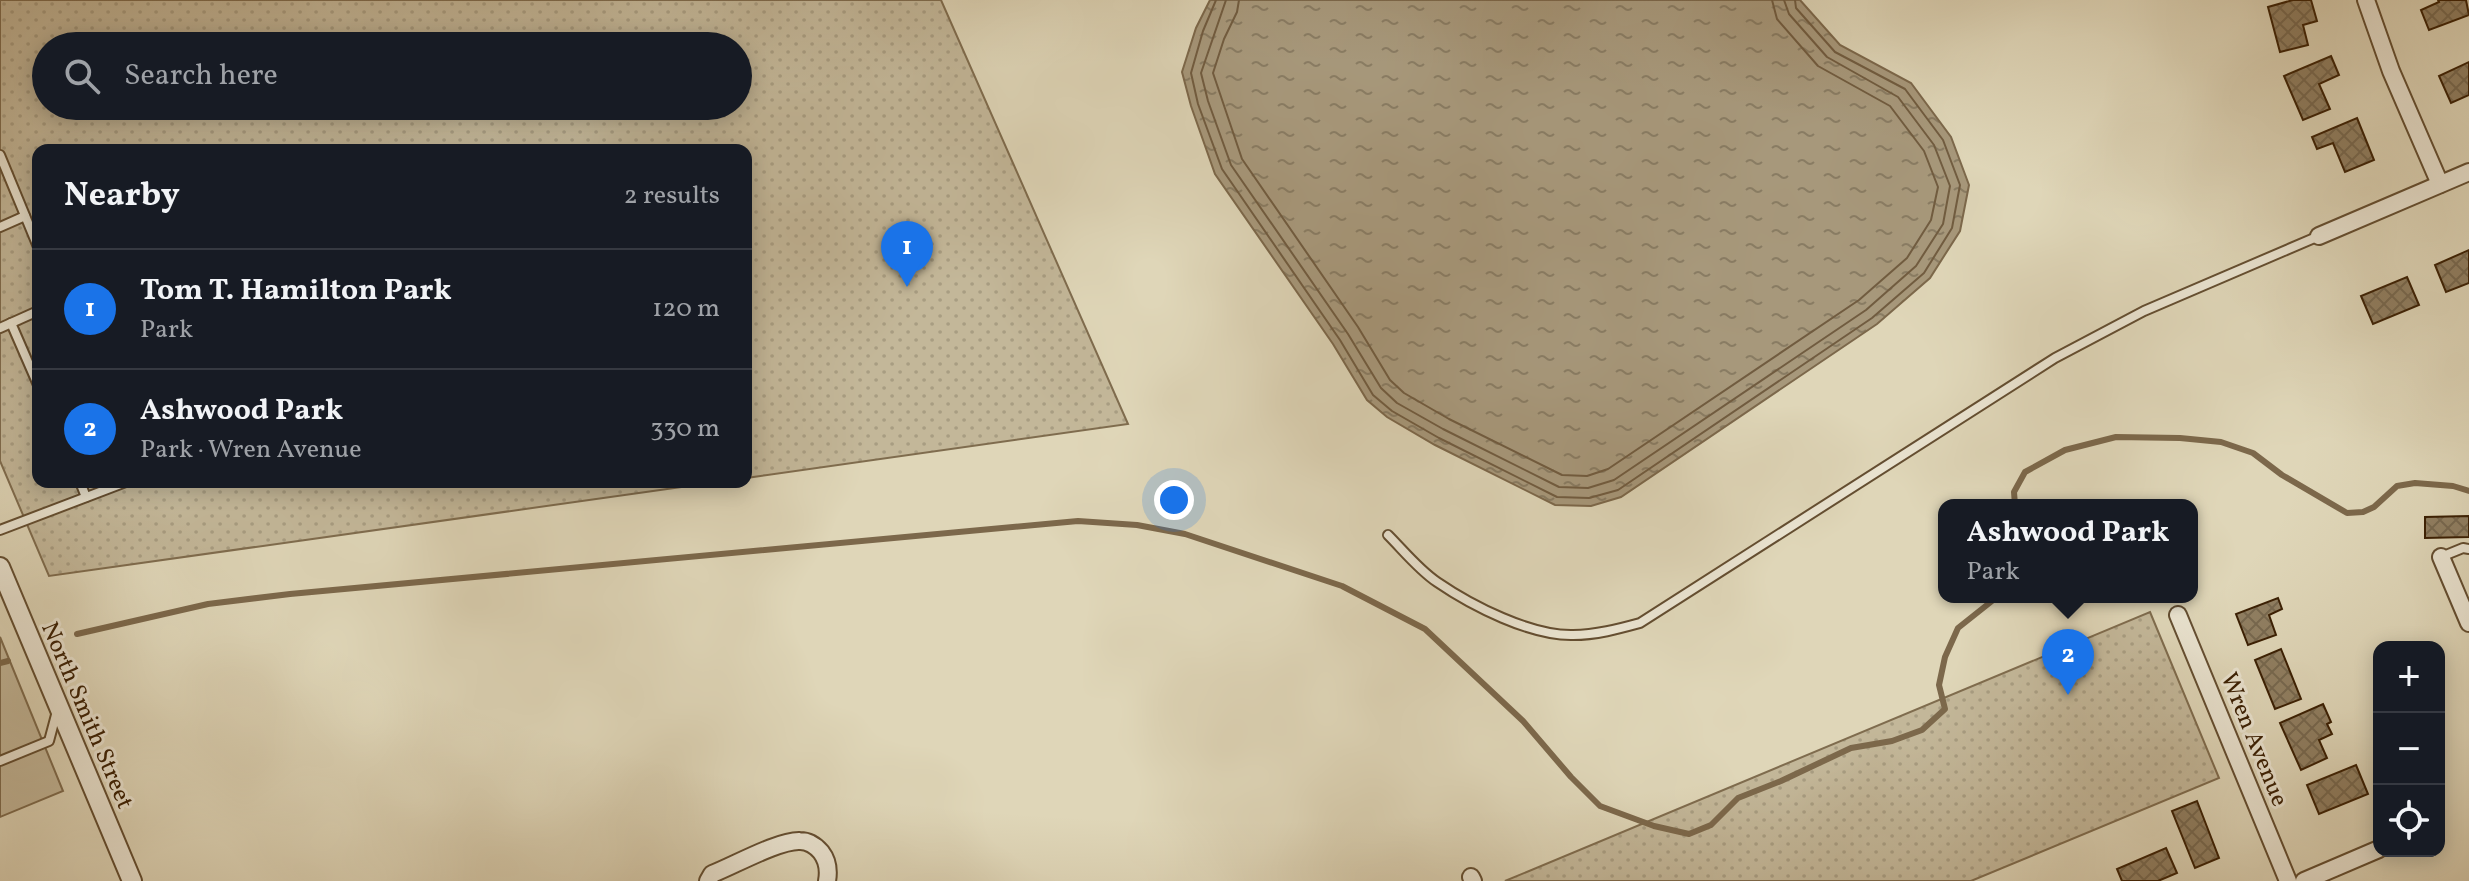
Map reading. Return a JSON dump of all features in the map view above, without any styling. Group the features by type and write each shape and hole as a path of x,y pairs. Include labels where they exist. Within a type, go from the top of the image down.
{"street":[{"path":"2366,0 2391,71 2440,184"},
{"path":"2319,236 2469,172"},
{"path":"2441,557 2469,623"},
{"name":"North Smith Street","path":"0,567 132,881"},
{"name":"Wren Avenue","path":"2178,615 2288,881"},
{"path":"708,881 712,874 788,842 802,840 815,845 825,857 829,872 827,881"},
{"path":"2304,881 2373,852"}],"lane":[{"path":"0,155 32,233"},
{"path":"0,227 25,216"},
{"path":"1388,535 1435,581 1508,621 1536,630 1571,635 1604,632 1640,623 2055,358 2144,311 2319,236"},
{"path":"0,328 32,314"},
{"path":"11,323 32,371"},
{"path":"82,488 86,497"},
{"path":"0,530 110,488"},
{"path":"2441,557 2463,548 2469,549"},
{"path":"0,761 49,741 59,707"}],"shaded area":[{"path":"0,0 941,0 1128,424 752,477 752,144 32,144 32,488 674,488 49,576 0,461"},
{"path":"2150,612 2219,778 1971,881 1505,881"},
{"path":"0,637 63,791 0,817"}],"water":[{"path":"1210,0 1800,0 1840,45 1911,83 1951,137 1969,185 1960,231 1930,278 1877,324 1621,497 1591,506 1555,505 1435,445 1387,417 1367,400 1333,344 1215,174 1182,72 1196,28"}],"building":[{"path":"2293,0 2311,0 2317,21 2303,25 2308,45 2280,52 2268,7"},
{"path":"2438,0 2466,0 2469,15 2429,30 2421,10"},
{"path":"2331,56 2339,75 2319,84 2330,109 2303,120 2284,76"},
{"path":"2469,62 2469,95 2451,103 2439,76"},
{"path":"2357,118 2374,160 2345,172 2333,143 2317,149 2312,137"},
{"path":"2469,250 2469,283 2446,292 2435,265"},
{"path":"2407,277 2419,305 2373,324 2361,296"},
{"path":"2469,516 2469,537 2425,538 2425,517"},
{"path":"2278,598 2282,609 2269,615 2276,635 2248,645 2236,614"},
{"path":"2281,649 2301,699 2275,709 2255,660"},
{"path":"2323,704 2331,722 2327,724 2332,734 2319,740 2327,758 2301,770 2280,723"},
{"path":"2356,765 2368,794 2319,814 2307,785"},
{"path":"2197,801 2219,858 2195,868 2172,811"},
{"path":"2166,848 2177,873 2158,881 2122,881 2117,869"}],"waterway":[{"path":"2015,499 2014,492 2025,472 2065,450 2116,437 2221,442 2253,453 2282,475 2347,513 2363,512 2374,507 2397,486 2415,483 2453,486 2469,491"},
{"path":"77,634 208,604 290,594 1078,521 1137,525 1185,534 1342,586 1425,629 1523,721 1600,806 1654,826 1689,834 1711,825 1738,798 1851,748 1892,741 1922,730 1945,709 1939,685 1945,657 1958,628 1989,603"},
{"path":"0,663 8,661"}],"place":[{"name":"Tom T. Hamilton Park","path":"907,287"},
{"name":"Ashwood Park","path":"2068,695"}]}
